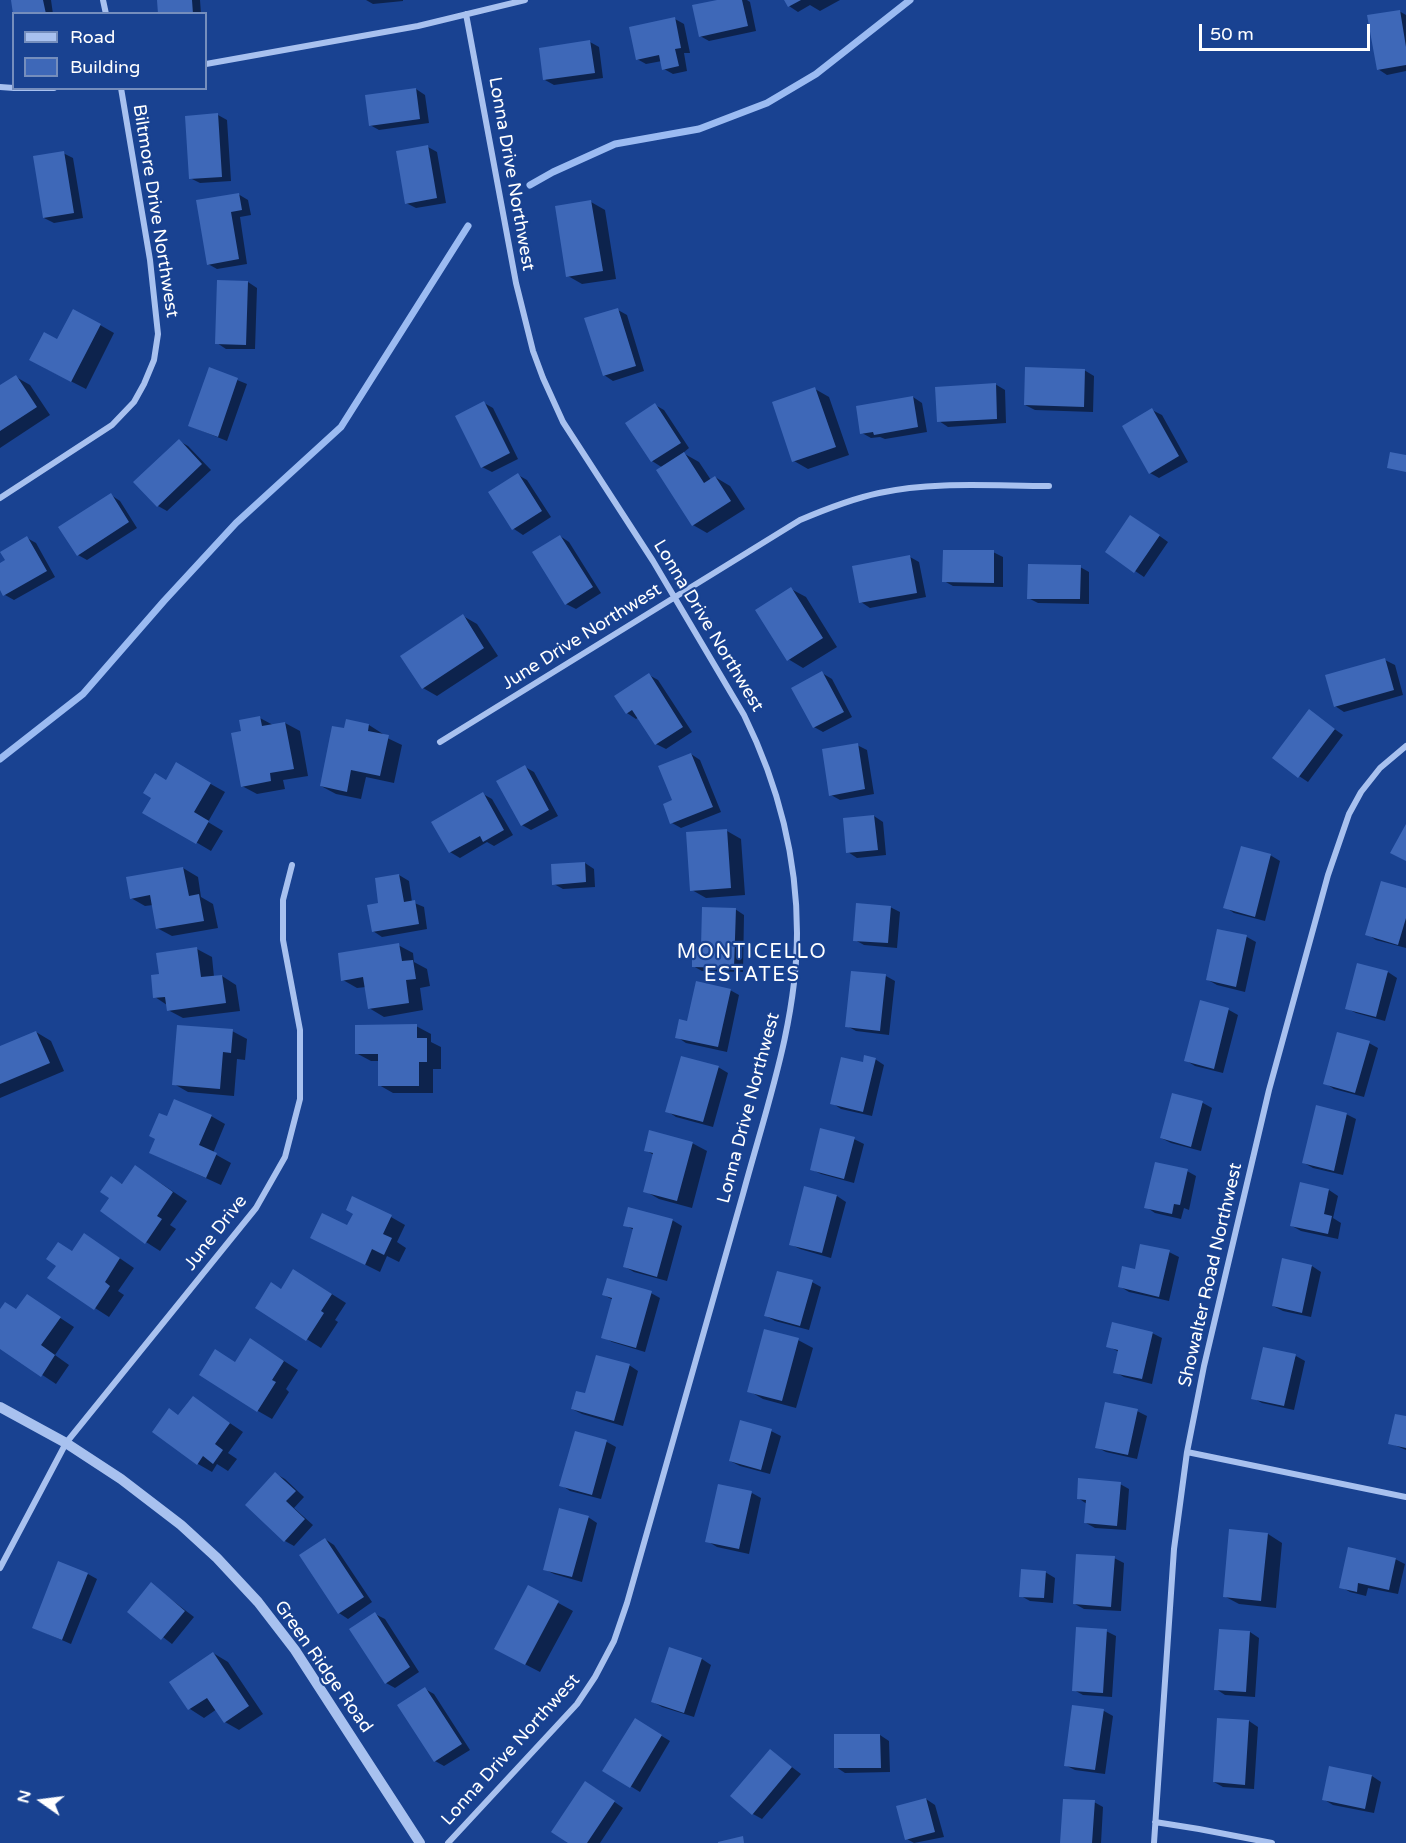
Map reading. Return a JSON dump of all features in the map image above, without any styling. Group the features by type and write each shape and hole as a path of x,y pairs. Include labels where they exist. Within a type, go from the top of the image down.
{"street":[{"path":"207,64 418,26 508,2 525,0"},
{"name":"Lonna Drive Northwest","path":"448,1843 577,1704 596,1677 614,1641 713,1301 787,1033 795,983 797,932 794,881 784,823 774,786 748,723 674,597 563,422 533,351 516,283 466,14"},
{"name":"Biltmore Drive Northwest","path":"0,498 112,425 134,402 154,360 158,334 150,260 121,90"},
{"name":"June Drive Northwest","path":"440,742 800,520 839,504 880,493 931,487 1049,486"},
{"name":"Showalter Road Northwest","path":"1154,1843 1174,1549 1187,1452 1204,1366 1269,1090 1328,874 1349,814 1361,792 1380,768 1406,746"},
{"name":"June Drive","path":"0,1568 66,1443 256,1208 285,1157 300,1099 300,1030 283,940 283,900 292,865"},
{"name":"Green Ridge Road","path":"0,1407 66,1443 121,1479 181,1525 217,1558 258,1602 295,1650 420,1843"},
{"path":"1187,1452 1406,1497"},
{"path":"1155,1822 1272,1843"}],"building":[{"path":"11,0 43,0 46,12 13,12"},
{"path":"157,0 192,0 193,12 158,12"},
{"path":"717,0 742,0 748,26 699,37 692,5"},
{"path":"784,0 801,0 788,7"},
{"path":"1400,10 1406,47 1406,65 1377,70 1367,15"},
{"path":"675,17 681,48 675,49 679,66 662,70 659,55 636,60 629,27"},
{"path":"590,40 595,73 543,80 539,48"},
{"path":"416,88 420,119 369,126 365,95"},
{"path":"218,113 222,177 189,179 185,116"},
{"path":"428,145 437,198 405,204 396,151"},
{"path":"64,151 74,213 43,218 33,156"},
{"path":"239,193 242,210 231,212 239,259 207,265 196,200"},
{"path":"591,200 603,271 566,277 555,206"},
{"path":"217,280 248,281 246,345 215,344"},
{"path":"618,308 636,366 603,376 584,318"},
{"path":"73,309 101,324 71,382 29,360 44,332 57,339"},
{"path":"209,367 238,378 218,437 188,426"},
{"path":"1025,367 1085,369 1084,407 1024,405"},
{"path":"16,375 37,407 0,431 0,385"},
{"path":"996,383 997,419 937,422 935,387"},
{"path":"815,387 836,447 792,462 772,402"},
{"path":"913,396 918,427 874,435 873,432 860,434 856,406"},
{"path":"484,401 510,453 481,468 455,416"},
{"path":"655,403 681,443 651,462 625,423"},
{"path":"1152,408 1179,456 1149,474 1122,426"},
{"path":"179,439 202,464 157,507 133,482"},
{"path":"684,452 704,483 715,476 731,501 692,526 656,470"},
{"path":"1390,452 1406,455 1406,472 1387,468"},
{"path":"518,473 542,511 512,530 488,492"},
{"path":"111,493 129,522 77,556 58,527"},
{"path":"1130,515 1160,535 1134,573 1105,552"},
{"path":"560,535 593,587 565,605 532,552"},
{"path":"27,536 47,571 3,596 0,590 0,563 5,560 0,552"},
{"path":"943,550 994,550 994,583 942,582"},
{"path":"910,555 917,593 859,603 852,566"},
{"path":"1028,564 1081,565 1080,599 1027,599"},
{"path":"791,587 823,638 787,661 755,610"},
{"path":"463,614 484,648 422,689 400,656"},
{"path":"1385,658 1394,690 1334,707 1325,675"},
{"path":"822,671 844,712 813,728 791,688"},
{"path":"649,673 683,727 655,745 632,710 626,714 614,696"},
{"path":"1309,709 1335,729 1298,778 1272,758"},
{"path":"260,716 262,726 285,722 294,769 270,773 271,781 241,787 231,733 241,731 239,720"},
{"path":"346,719 369,724 368,731 389,735 380,776 351,770 347,792 320,786 332,726 344,728"},
{"path":"858,743 865,789 829,796 822,749"},
{"path":"691,753 713,807 670,824 663,804 672,800 658,766"},
{"path":"176,762 211,783 194,812 209,821 196,844 142,813 151,798 143,793 155,773 166,780"},
{"path":"525,765 549,810 521,826 496,781"},
{"path":"483,792 504,830 483,842 480,836 449,853 431,822"},
{"path":"874,815 878,850 846,853 843,818"},
{"path":"1406,824 1406,861 1390,853"},
{"path":"727,829 731,888 690,891 686,832"},
{"path":"1241,846 1271,854 1255,917 1223,908"},
{"path":"585,862 586,882 552,885 551,864"},
{"path":"183,867 189,896 199,894 204,921 156,929 150,895 130,899 126,877"},
{"path":"399,874 404,902 415,900 419,924 372,932 367,905 378,903 375,878"},
{"path":"1381,881 1406,888 1406,918 1398,945 1365,935"},
{"path":"856,903 891,906 888,943 853,941"},
{"path":"702,907 736,908 734,968 692,967 692,947 701,947"},
{"path":"1217,929 1247,935 1236,987 1206,980"},
{"path":"399,943 402,961 413,960 416,979 406,980 409,1003 368,1009 363,977 341,981 338,953"},
{"path":"197,947 201,977 222,975 226,1003 167,1011 165,997 153,998 151,975 159,974 156,953"},
{"path":"1357,963 1388,971 1376,1017 1345,1009"},
{"path":"851,971 886,974 880,1031 845,1027"},
{"path":"696,981 731,989 718,1047 675,1038 679,1019 687,1021"},
{"path":"1200,1000 1229,1008 1214,1069 1184,1061"},
{"path":"417,1024 417,1038 427,1038 427,1062 419,1062 419,1086 378,1086 378,1054 355,1054 355,1025"},
{"path":"177,1025 233,1029 231,1053 223,1052 220,1089 172,1085"},
{"path":"36,1031 50,1063 0,1084 0,1046"},
{"path":"1337,1032 1370,1041 1355,1093 1323,1084"},
{"path":"864,1055 876,1058 863,1112 830,1104 841,1057 863,1062"},
{"path":"681,1056 719,1066 703,1122 665,1112"},
{"path":"1172,1093 1203,1101 1191,1147 1160,1138"},
{"path":"174,1099 212,1115 199,1145 217,1153 206,1178 149,1153 155,1139 149,1136 159,1113 167,1116"},
{"path":"1316,1105 1347,1113 1334,1171 1302,1163"},
{"path":"820,1128 855,1137 844,1179 810,1170"},
{"path":"649,1130 693,1142 677,1201 643,1192 653,1153 644,1151"},
{"path":"1155,1162 1188,1169 1180,1205 1174,1204 1172,1214 1144,1208"},
{"path":"135,1165 173,1192 157,1216 162,1219 145,1244 100,1211 109,1198 100,1192 111,1176 122,1184"},
{"path":"1300,1182 1329,1189 1324,1214 1332,1216 1328,1234 1290,1226"},
{"path":"804,1186 837,1195 822,1253 789,1245"},
{"path":"352,1196 392,1215 383,1234 392,1238 384,1255 372,1249 365,1265 310,1238 322,1213 347,1225 353,1214 346,1210"},
{"path":"628,1207 673,1219 657,1277 623,1267 633,1228 623,1226"},
{"path":"84,1233 120,1258 105,1282 110,1286 94,1310 47,1278 56,1266 46,1259 58,1242 72,1251"},
{"path":"1140,1244 1170,1250 1159,1297 1118,1287 1122,1266 1135,1269"},
{"path":"1282,1258 1312,1265 1302,1313 1272,1306"},
{"path":"293,1269 332,1294 321,1311 324,1313 306,1341 255,1308 271,1282 281,1289"},
{"path":"777,1271 813,1280 800,1326 764,1316"},
{"path":"607,1278 652,1291 636,1348 601,1338 612,1298 602,1295"},
{"path":"27,1294 61,1317 41,1345 55,1355 41,1377 0,1349 0,1309 5,1302 16,1309"},
{"path":"1112,1322 1153,1332 1142,1379 1113,1373 1118,1350 1106,1347"},
{"path":"764,1329 799,1338 782,1401 747,1392"},
{"path":"250,1338 284,1361 272,1380 276,1382 257,1412 199,1375 215,1349 235,1362"},
{"path":"1263,1347 1296,1354 1284,1406 1251,1399"},
{"path":"596,1355 630,1364 614,1421 571,1409 576,1391 585,1393"},
{"path":"193,1396 230,1423 215,1444 223,1450 213,1464 203,1456 197,1465 152,1432 169,1408 178,1415"},
{"path":"1105,1402 1138,1409 1128,1455 1095,1448"},
{"path":"1395,1414 1406,1416 1406,1448 1388,1444"},
{"path":"740,1420 772,1429 761,1470 729,1461"},
{"path":"575,1431 607,1440 592,1495 559,1486"},
{"path":"275,1472 296,1491 286,1501 305,1519 284,1542 245,1505"},
{"path":"1078,1478 1121,1482 1117,1526 1084,1523 1086,1500 1077,1499"},
{"path":"718,1484 752,1491 739,1549 705,1542"},
{"path":"559,1508 589,1516 572,1577 543,1570"},
{"path":"1229,1529 1268,1533 1261,1601 1223,1597"},
{"path":"325,1538 364,1597 338,1614 299,1555"},
{"path":"1348,1547 1396,1558 1389,1590 1358,1583 1357,1592 1339,1588"},
{"path":"1076,1554 1115,1556 1111,1607 1073,1604"},
{"path":"58,1561 88,1573 62,1640 32,1628"},
{"path":"1021,1569 1046,1571 1044,1598 1019,1597"},
{"path":"151,1582 185,1611 161,1640 127,1612"},
{"path":"528,1585 559,1601 525,1665 494,1649"},
{"path":"375,1612 410,1667 385,1684 349,1629"},
{"path":"1076,1627 1107,1629 1103,1693 1072,1691"},
{"path":"1219,1629 1250,1631 1246,1692 1214,1690"},
{"path":"669,1647 702,1658 684,1713 651,1702"},
{"path":"213,1652 249,1706 224,1723 207,1698 188,1710 169,1682"},
{"path":"425,1687 462,1744 434,1762 397,1705"},
{"path":"1072,1705 1104,1709 1095,1770 1064,1766"},
{"path":"635,1718 662,1735 630,1788 602,1771"},
{"path":"1217,1718 1249,1720 1245,1785 1213,1782"},
{"path":"834,1734 880,1734 881,1768 834,1768"},
{"path":"770,1749 792,1767 752,1815 730,1796"},
{"path":"1329,1766 1372,1775 1365,1809 1322,1800"},
{"path":"585,1781 615,1801 587,1843 568,1843 551,1832"},
{"path":"926,1798 935,1832 905,1840 896,1806"},
{"path":"1063,1799 1095,1800 1092,1843 1060,1843"},
{"path":"743,1836 744,1843 718,1843 718,1842"}],"waterway":[{"path":"530,185 615,144 699,129 767,103 816,74 910,0"},
{"path":"0,759 83,694 236,523 341,427 468,226"}],"district":[{"name":"MONTICELLO ESTATES","path":"752,964"}]}
